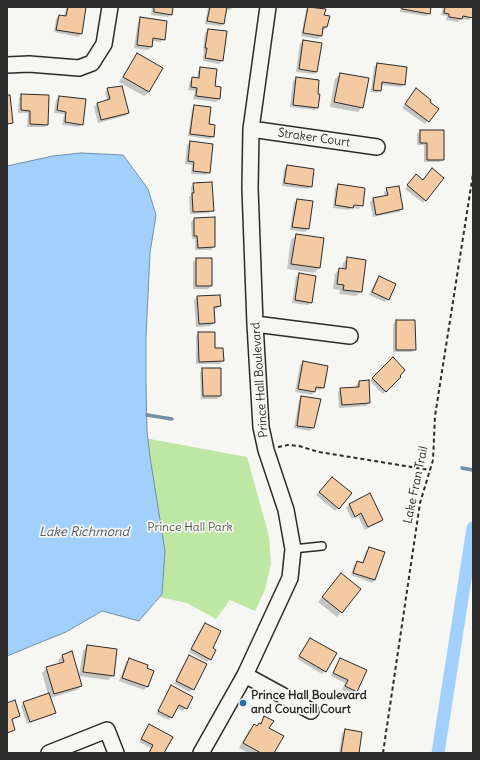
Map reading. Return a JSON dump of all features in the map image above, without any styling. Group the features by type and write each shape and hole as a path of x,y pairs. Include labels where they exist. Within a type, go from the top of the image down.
{"street":[{"path":"7,65 29,64 79,68 92,63 104,44 110,7"},
{"name":"Prince Hall Boulevard","path":"201,753 245,676 290,578 293,549 286,510 266,450 261,427 255,324 250,188 251,129 268,7"},
{"name":"Straker Court","path":"251,129 377,148"},
{"path":"255,324 350,336"},
{"path":"245,676 311,711"},
{"path":"49,753 107,730 116,753"}],"lane":[{"path":"293,549 322,546"}],"path":[{"name":"Lake Fran Trail","path":"383,753 419,510 433,460 436,408 473,174"},
{"path":"266,450 288,445 299,446 319,452 430,470"}],"green space":[{"name":"Prince Hall Park","path":"128,435 247,457 269,536 271,564 265,590 255,611 230,600 216,619 187,603 107,586"}],"water":[{"name":"Lake Richmond","path":"81,153 123,155 148,189 156,215 150,253 146,337 146,383 147,431 165,551 162,594 139,621 102,611 66,632 7,656 7,166 53,156"}],"building":[{"path":"68,7 86,7 82,34 56,30 59,15 66,16"},
{"path":"154,7 173,7 172,15 154,12"},
{"path":"210,7 227,7 224,24 207,21"},
{"path":"308,7 326,9 324,15 330,16 327,27 323,27 322,36 303,33"},
{"path":"402,7 431,7 430,14 402,9"},
{"path":"445,7 473,7 473,18 463,16 462,19 449,17 449,14 444,13"},
{"path":"140,17 167,21 165,40 153,38 152,47 137,45"},
{"path":"208,29 227,31 223,61 205,58"},
{"path":"303,40 322,43 317,72 299,69"},
{"path":"137,53 163,68 149,92 123,77"},
{"path":"377,63 407,67 405,85 382,82 381,91 373,90"},
{"path":"200,67 217,69 215,86 221,87 220,99 196,96 197,88 191,87 192,77 199,78"},
{"path":"340,73 369,78 363,108 334,102"},
{"path":"296,77 319,80 318,94 320,94 318,108 293,105"},
{"path":"122,86 129,113 101,120 97,103 110,99 107,88"},
{"path":"416,88 431,100 430,102 439,109 429,122 405,104"},
{"path":"21,94 49,95 48,125 30,124 30,111 21,110"},
{"path":"7,95 10,95 13,123 7,124"},
{"path":"59,96 86,99 83,125 65,122 66,112 57,110"},
{"path":"194,105 211,107 209,124 215,125 214,137 190,134"},
{"path":"420,130 444,130 444,160 427,160 427,143 420,143"},
{"path":"190,141 213,144 210,173 193,171 194,162 188,161"},
{"path":"287,165 314,169 312,187 284,183"},
{"path":"432,168 444,178 426,201 407,185 416,174 423,180"},
{"path":"212,182 214,211 193,212 193,183"},
{"path":"338,184 365,188 363,206 354,205 353,208 335,205"},
{"path":"399,186 403,209 376,215 373,198 388,195 386,188"},
{"path":"297,199 313,201 309,229 292,227"},
{"path":"215,217 215,247 198,248 197,236 194,236 194,218"},
{"path":"296,234 324,238 320,268 291,264"},
{"path":"347,257 366,260 362,292 343,290 344,285 337,284 339,268 346,269"},
{"path":"196,258 212,258 212,286 196,286"},
{"path":"299,273 316,276 312,303 295,300"},
{"path":"379,276 396,284 389,300 372,292"},
{"path":"220,295 221,306 214,307 215,323 199,324 197,296"},
{"path":"396,320 415,320 416,350 396,350"},
{"path":"198,332 215,332 215,348 223,348 224,361 199,362"},
{"path":"393,357 405,370 400,376 401,377 386,392 372,378"},
{"path":"303,361 328,366 324,388 316,387 315,392 298,389"},
{"path":"202,368 221,368 221,396 203,396"},
{"path":"369,380 370,403 342,405 340,388 359,387 359,381"},
{"path":"301,396 321,399 314,428 297,426"},
{"path":"332,477 352,493 339,509 319,492"},
{"path":"370,493 383,520 368,527 361,513 355,517 349,504"},
{"path":"369,547 385,552 375,580 353,573 357,561 363,563"},
{"path":"341,573 361,589 342,613 322,597"},
{"path":"205,623 221,631 213,648 216,650 211,660 191,649"},
{"path":"310,638 337,653 326,672 299,656"},
{"path":"87,645 117,649 114,676 83,672"},
{"path":"72,651 82,686 54,694 46,667 64,662 62,655"},
{"path":"189,655 207,664 194,690 176,681"},
{"path":"129,658 148,665 147,668 154,671 148,687 122,678"},
{"path":"340,658 367,670 357,692 345,686 348,680 333,673"},
{"path":"171,685 193,697 187,709 179,705 172,718 158,711"},
{"path":"49,693 56,713 30,722 23,702"},
{"path":"15,700 20,716 12,719 15,730 7,733 7,703"},
{"path":"264,716 274,721 269,728 284,736 274,753 261,753 243,743 254,724 257,726 259,723 261,724"},
{"path":"149,724 173,737 164,753 149,753 153,745 141,739"},
{"path":"345,729 362,732 359,753 341,753"}],"waterway":[{"path":"147,415 172,419"},
{"path":"462,468 473,470"},
{"path":"438,753 473,528"}],"place":[{"name":"Prince Hall Boulevard and Councill Court","path":"243,703"}]}
